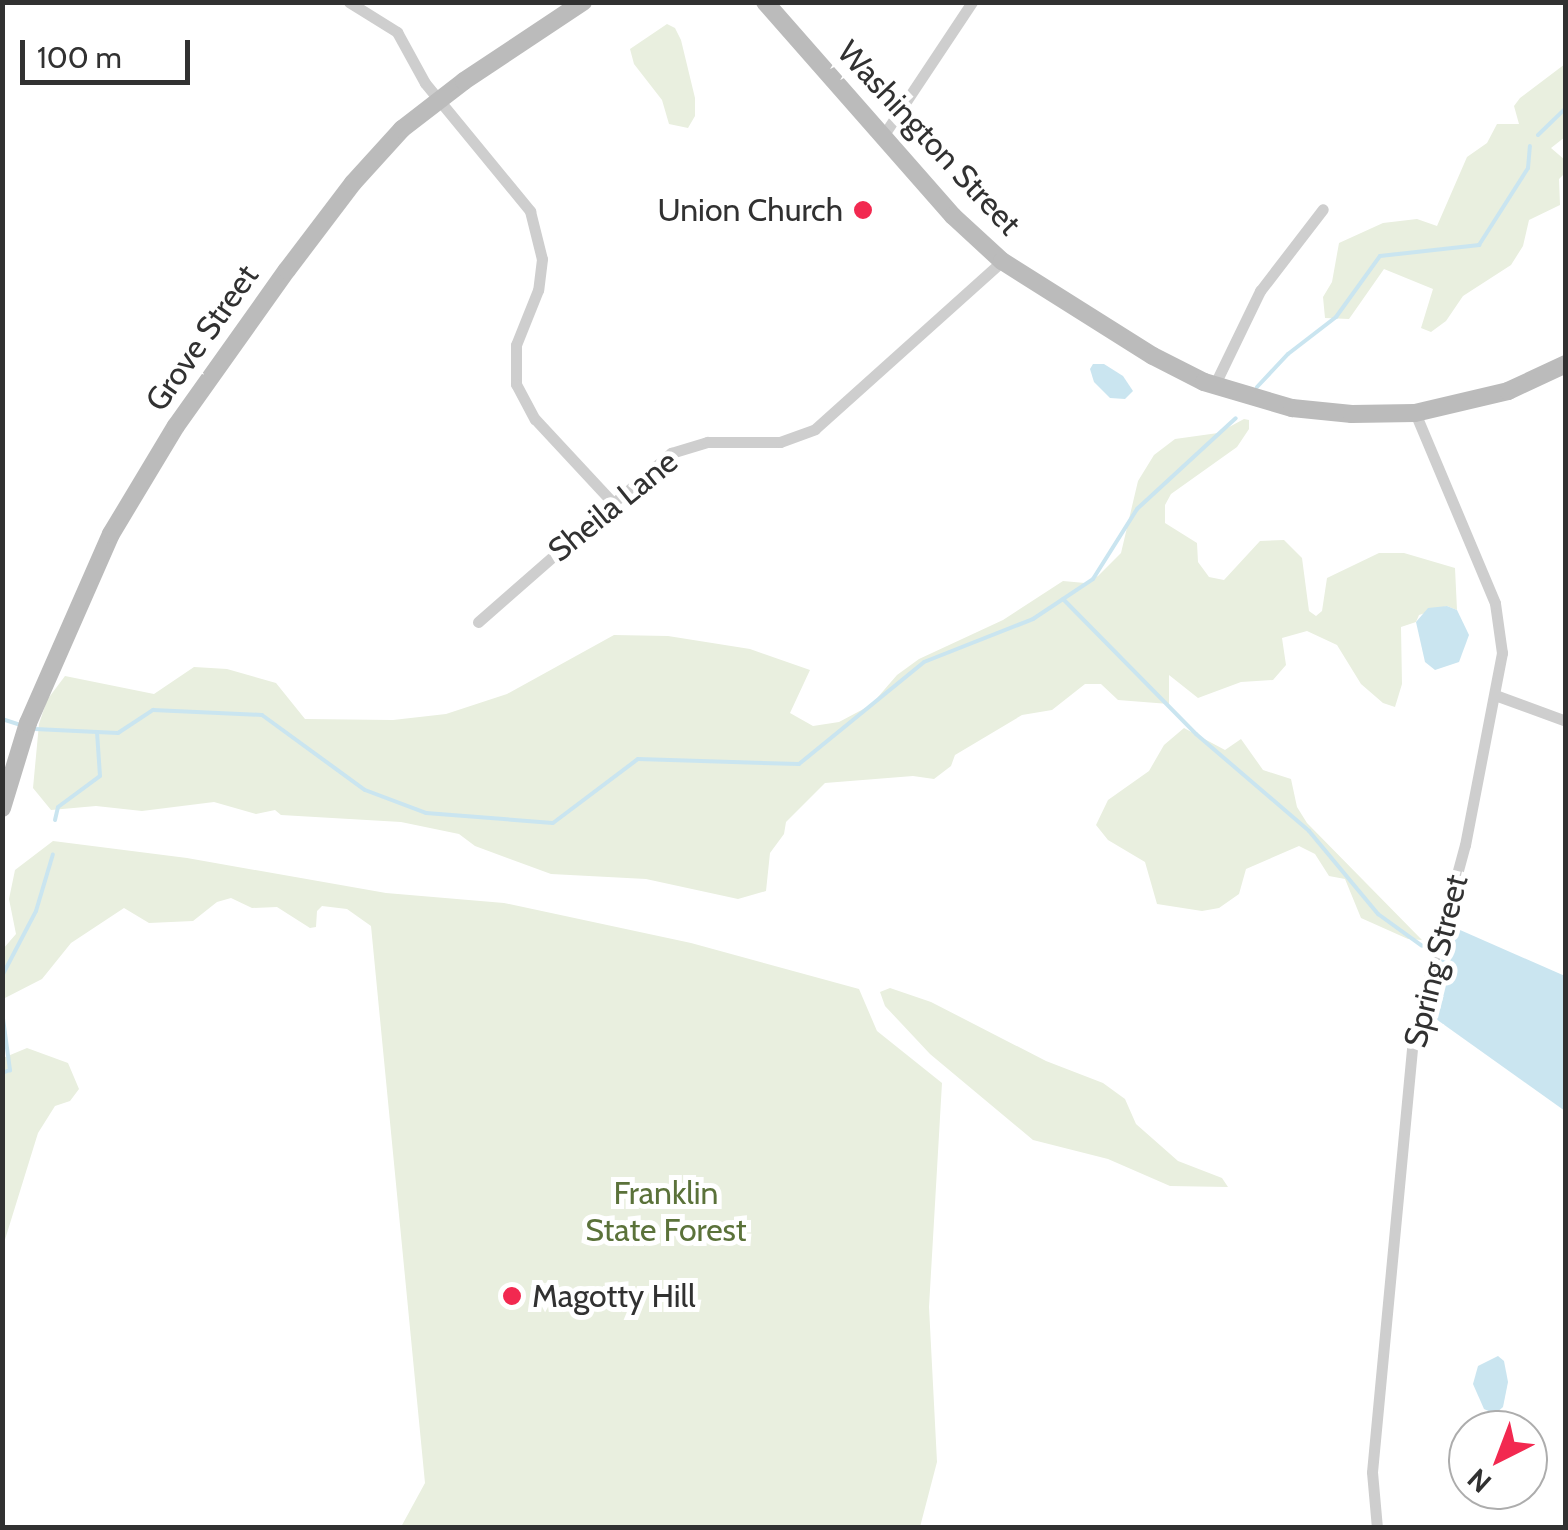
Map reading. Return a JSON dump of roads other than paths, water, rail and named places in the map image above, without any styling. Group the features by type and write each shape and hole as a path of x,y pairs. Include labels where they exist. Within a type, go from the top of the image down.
{"main road":[{"name":"Grove Street","path":"2,808 26,727 111,534 176,426 353,184 402,129 583,2"},
{"name":"Washington Street","path":"765,2 953,216 1002,261 1152,356 1214,386 1292,408 1352,414 1415,413 1508,391 1566,364"}],"street":[{"path":"350,2 397,32 439,100 517,191 536,226 541,275 520,330 514,360 522,399 612,502"},
{"path":"883,136 972,2"},
{"path":"1214,386 1260,291 1323,209"},
{"name":"Sheila Lane","path":"478,622 656,462 680,449 707,442 771,444 807,434 1002,261"},
{"name":"Spring Street","path":"1378,1528 1372,1472 1412,1036 1465,845 1502,653 1495,602 1415,413"},
{"path":"1495,695 1566,721"}],"water":[{"path":"1093,364 1104,364 1123,376 1133,391 1125,399 1110,398 1094,382 1090,369"},
{"path":"1447,606 1457,610 1469,635 1459,662 1435,670 1425,662 1416,622 1428,608"},
{"path":"1451,926 1565,976 1565,1111 1436,1019 1434,986"},
{"path":"1498,1356 1504,1361 1508,1382 1500,1410 1484,1409 1473,1384 1478,1366"}],"waterway":[{"path":"1538,135 1566,108"},
{"path":"1257,387 1288,354 1336,317 1380,256 1479,245 1528,168 1530,146"},
{"path":"35,729 118,733 153,710 262,715 365,790 426,813 553,823 638,759 799,764 924,662 1033,619 1093,579 1137,509 1236,418"},
{"path":"1063,599 1196,734 1309,831 1378,914 1422,946"},
{"path":"2,719 21,725"},
{"path":"55,820 58,807 100,776 97,732"},
{"path":"2,976 36,911 53,854"},
{"path":"2,1011 10,1070 2,1073"}],"place":[{"name":"Union Church","path":"863,210"},
{"name":"Magotty Hill","path":"512,1296"}],"park label":[{"name":"Franklin State Forest","path":"666,1212"}]}
